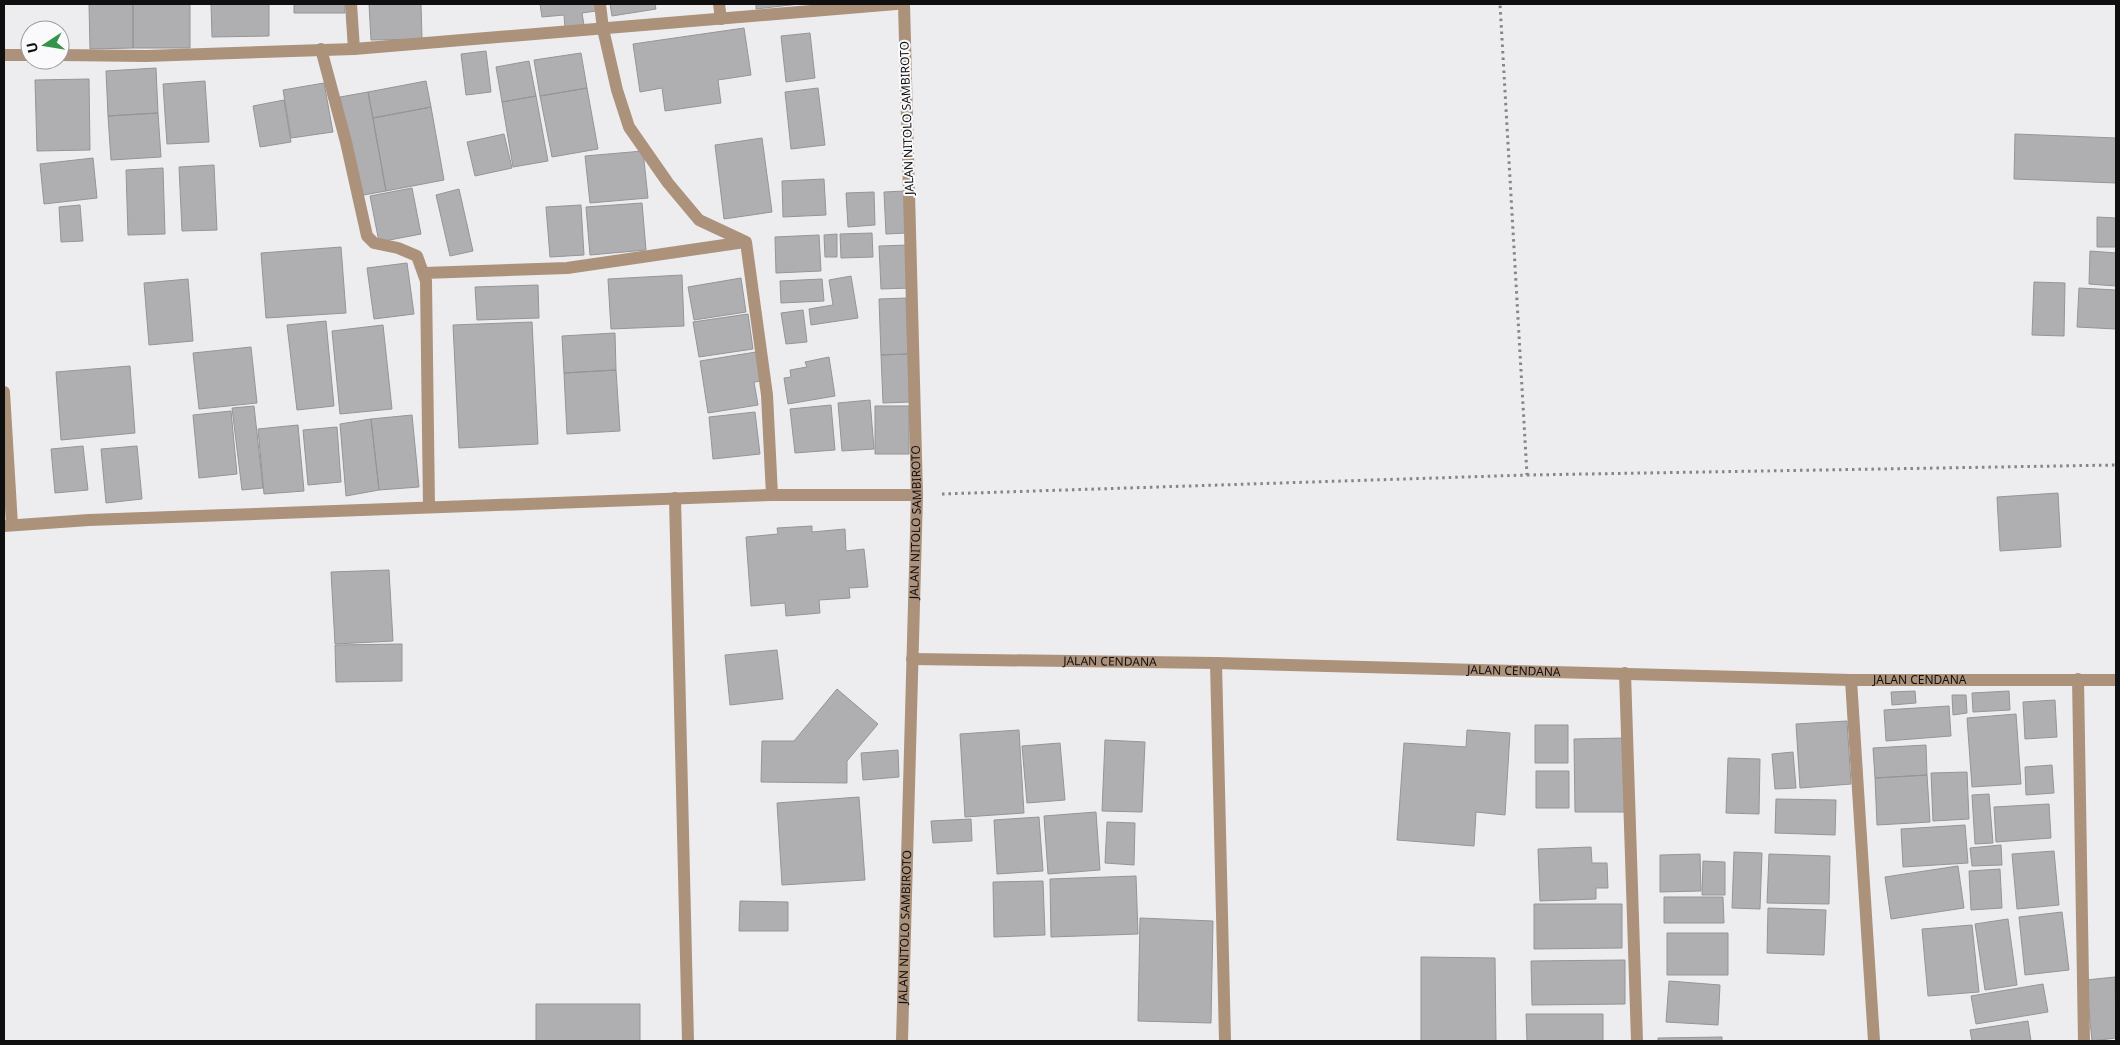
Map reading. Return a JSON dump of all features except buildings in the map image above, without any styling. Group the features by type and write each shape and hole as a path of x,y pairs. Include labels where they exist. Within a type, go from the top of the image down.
{"street":[{"path":"351,4 354,49"},
{"path":"600,4 603,29 617,90 629,127 668,183 698,220 746,242"},
{"path":"719,4 721,19"},
{"path":"70,55 146,56 354,49 896,4"},
{"name":"JALAN NITOLO SAMBIROTO","path":"902,1041 917,495 904,4"},
{"path":"321,49 346,142 367,236 374,243 398,248 416,256 424,273 427,310 429,507"},
{"path":"4,55 20,55"},
{"path":"424,273 567,268 746,242"},
{"path":"746,242 767,395 772,495"},
{"path":"4,392 8,526 89,520 675,498 772,495 917,495"},
{"path":"675,498 688,1041"},
{"name":"JALAN CENDANA","path":"912,660 1216,662 1851,680 2078,678 2116,680"},
{"path":"1216,662 1225,1041"},
{"path":"1625,673 1636,1041"},
{"path":"2078,678 2084,1041"},
{"path":"1851,680 1874,1041"}],"path":[{"path":"1500,4 1527,475"},
{"path":"917,495 1527,475 2116,465"}]}
